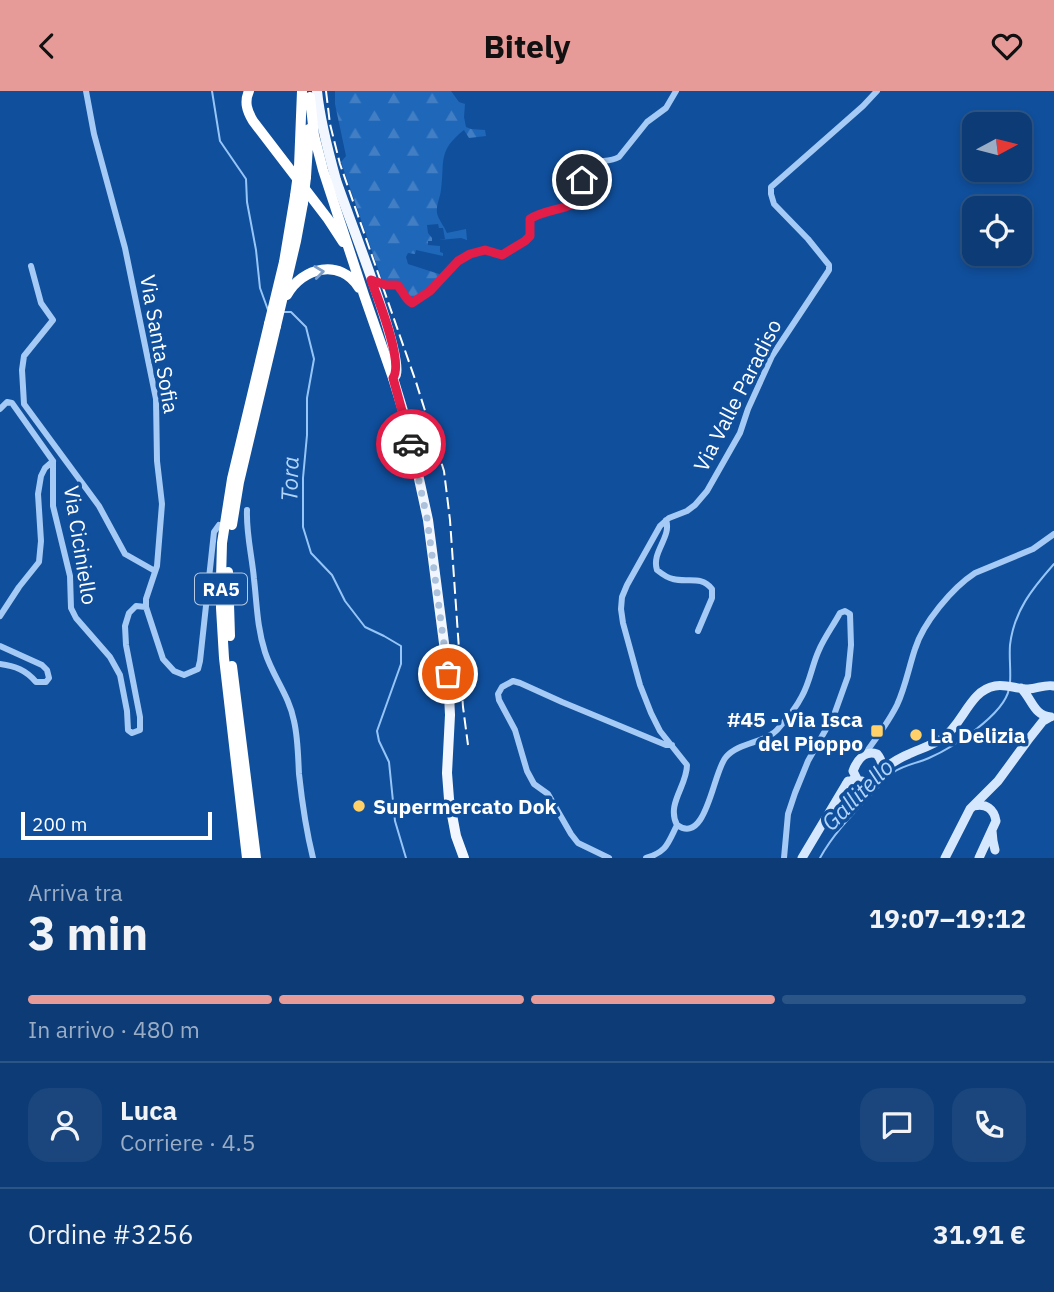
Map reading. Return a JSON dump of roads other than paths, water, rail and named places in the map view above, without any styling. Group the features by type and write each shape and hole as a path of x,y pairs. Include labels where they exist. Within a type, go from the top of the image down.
{"highway":[{"path":"249,91 246,104 253,121 337,232 354,264"},
{"path":"296,91 301,132"},
{"path":"310,93 317,151 393,378"},
{"name":"RA5","path":"299,199 301,132 310,93"},
{"name":"RA5","path":"245,858 224,658 221,608 222,543 232,479 281,289 286,250 306,177 310,93"},
{"path":"281,306 292,285 317,270 342,273 355,281 364,295"},
{"name":"RA5","path":"256,858 231,657 229,546 239,482 281,306 281,289"}],"main road":[{"path":"310,93 337,182 375,281 393,348 397,371 393,378 407,424 427,518 448,674 449,799 456,836 464,858"}],"street":[{"name":"Via Santa Sofia","path":"86,91 94,134 125,247 156,399 157,461 162,504 155,571 146,607"},
{"path":"375,281 397,285 408,302 412,303 430,291 458,261 470,254 485,250 502,255 516,247 530,236 530,219 564,208 581,199 583,169 588,163 619,157 647,122 666,108 676,91"},
{"name":"Via Valle Paradiso","path":"646,858 664,850 677,825 673,813 687,765 660,731 640,685 623,623 622,597 660,526 695,505 708,491 740,433 772,356 829,270 827,262 808,239 774,204 771,187 877,91"},
{"path":"26,425 22,370 24,356 54,320 41,303 31,266"},
{"path":"0,409 7,402 12,403 52,461"},
{"path":"24,404 99,506 125,554 155,571"},
{"name":"Via Ciciniello","path":"52,461 52,506 70,576 71,608 76,618 110,657 120,675 128,730 132,733 140,730 125,626 129,613 136,606 146,607"},
{"name":"Via Ciciniello","path":"0,616 39,562 41,541 38,494 41,476 52,461"},
{"path":"237,518 247,512 257,618 264,650 272,671 287,694 294,720 300,785 313,858"},
{"path":"666,520 667,529 655,561 657,570 671,579 699,580 712,589 712,598 698,631"},
{"path":"146,607 163,659 174,671 184,675 198,669 214,532 219,525"},
{"path":"802,858 846,784 855,775 858,762 875,741 898,703 920,636 939,609 967,578 1034,549 1054,534"},
{"path":"677,825 681,828 692,828 705,814 719,766 726,756 735,749 774,733 793,711 803,694 819,649 840,613 845,611 851,616 848,676 834,715 808,761 794,793 788,814 785,858"},
{"path":"0,646 42,665 49,678 46,682 37,682 20,668 0,664"},
{"path":"609,858 578,843 570,834 548,794 534,784 527,771 515,730 498,694 508,683 520,683 666,745 672,745"},
{"path":"855,775 861,782 870,781 905,755 946,737 985,689 1002,685 1040,688 1053,685"},
{"path":"1021,688 1041,715 1052,717"},
{"path":"1028,740 1034,727 1034,694 1040,688"},
{"path":"945,858 966,814 998,781 1043,721 1052,717"},
{"path":"875,741 874,749 883,766 881,771"},
{"path":"864,755 905,755"},
{"path":"979,858 996,821 993,795 998,781"},
{"path":"974,806 985,805 993,812"},
{"path":"992,830 995,850"}],"waterway":[{"name":"Tora","path":"212,91 220,141 246,179 260,288 268,310"},
{"name":"Tora","path":"284,312 291,312 306,327 314,359 307,398 303,478 303,527 311,553 332,575 345,601 365,627 401,646 401,664 377,731 389,762 395,821 406,858"},
{"name":"Gallitello","path":"1010,683 1010,645 1015,622 1031,592 1054,564"},
{"name":"Gallitello","path":"820,858 842,827 890,775 963,739 988,720 1005,699 1009,689"}],"railway":[{"path":"326,91 330,124 340,164 444,471 468,745"}],"place":[{"name":"#45 - Via Isca del Pioppo","path":"877,731"},
{"name":"La Delizia","path":"916,735"},
{"name":"Supermercato Dok","path":"359,806"}]}
